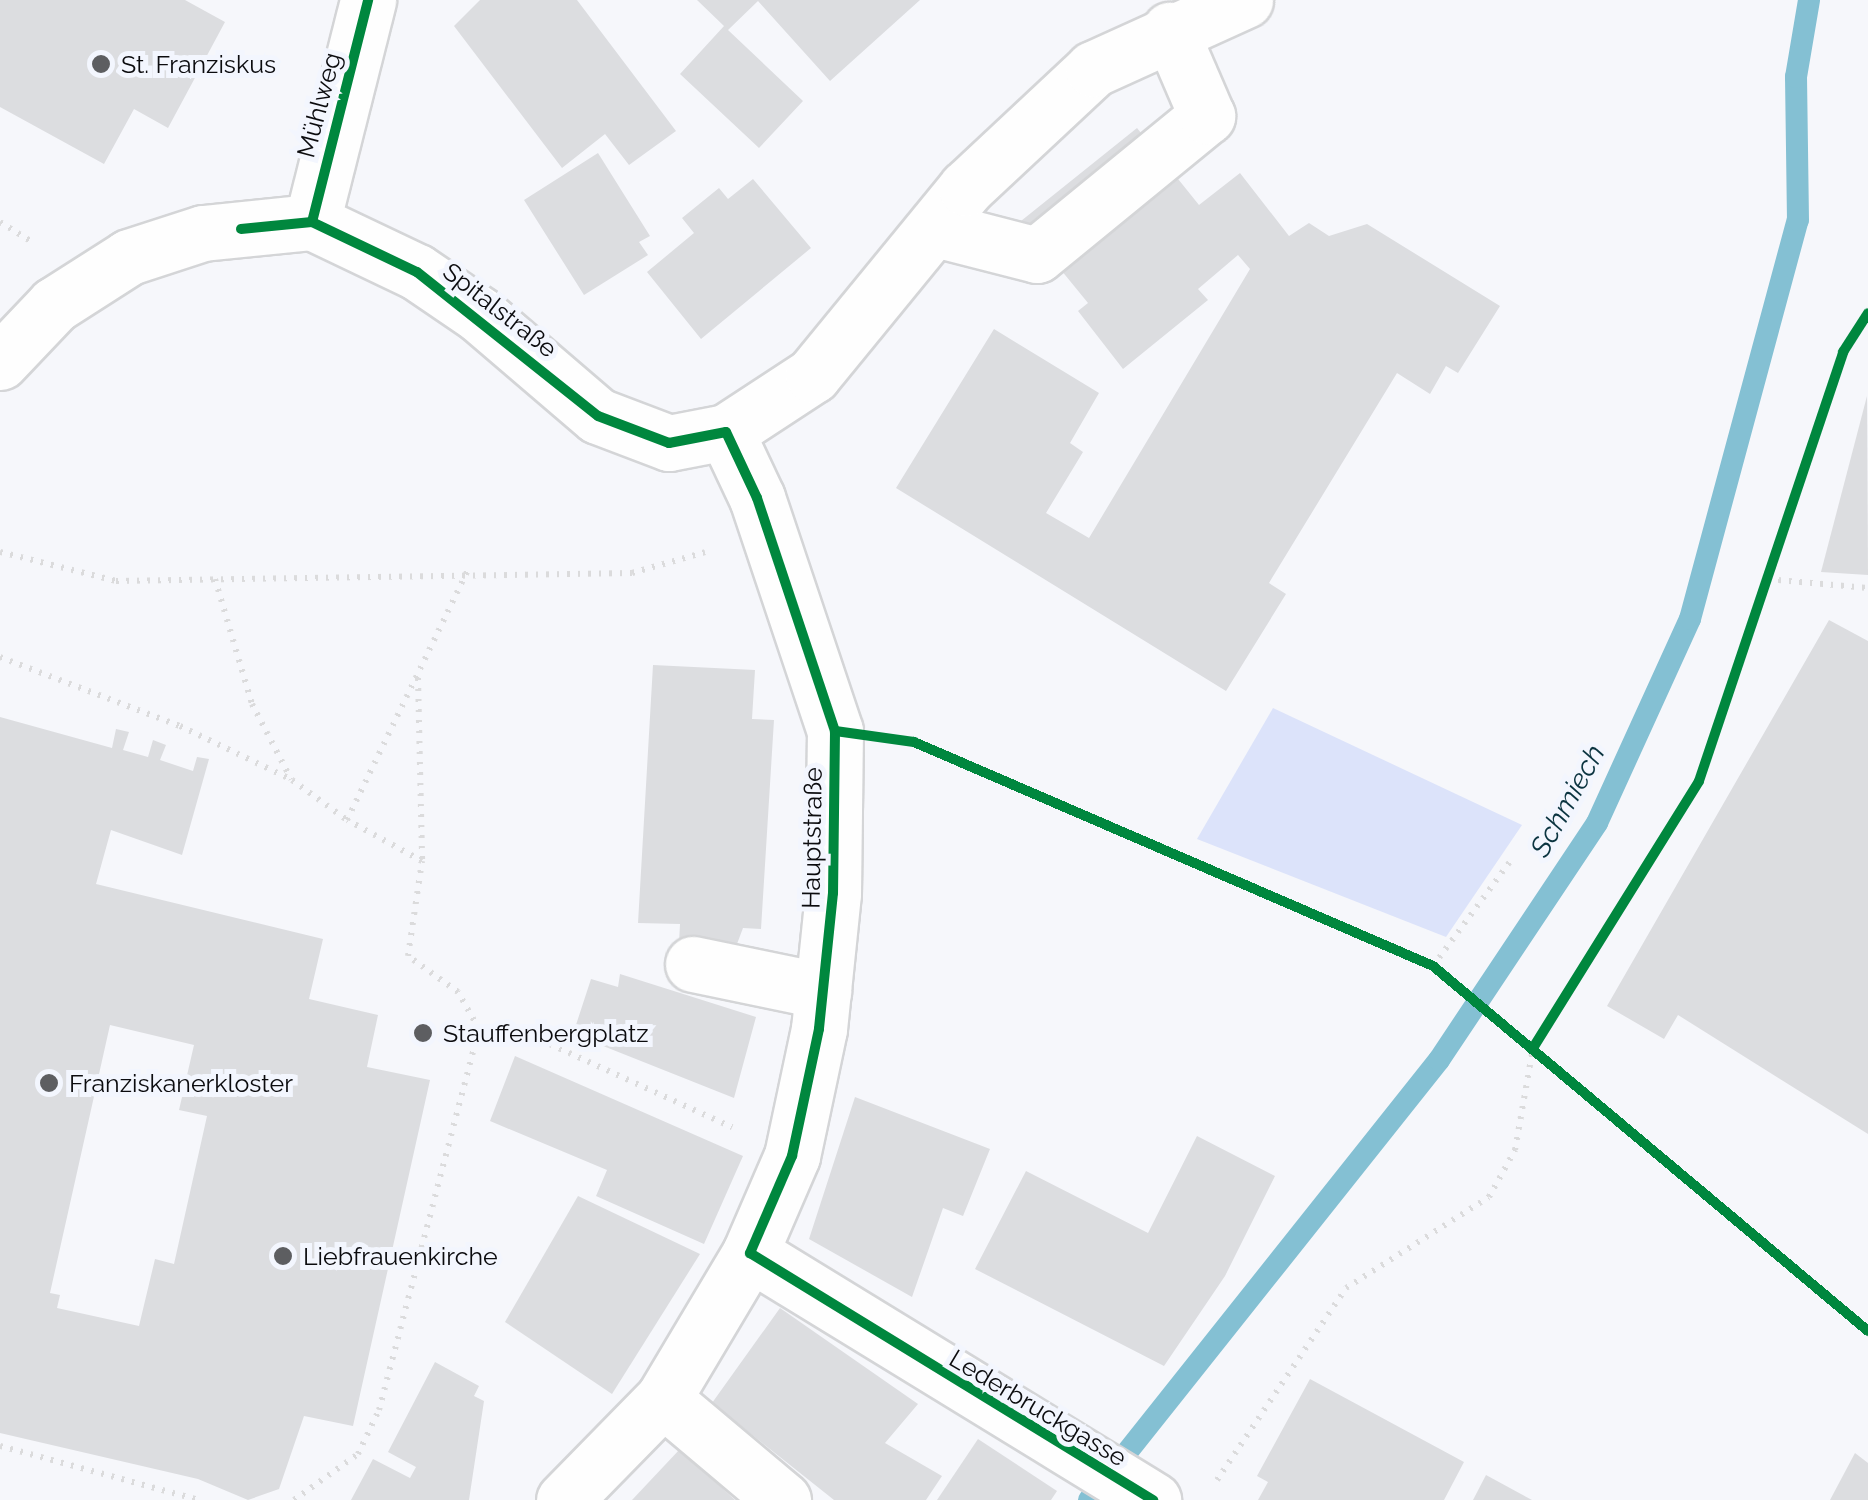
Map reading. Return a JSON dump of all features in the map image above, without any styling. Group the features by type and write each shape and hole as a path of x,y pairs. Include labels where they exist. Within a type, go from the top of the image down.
{"street":[{"name":"Mühlweg","path":"312,222 368,0"},
{"path":"726,432 813,376 966,188 1093,69 1170,30 1245,0"},
{"path":"936,229 1037,255 1207,116 1170,30"},
{"path":"0,362 54,305 129,257 203,233 312,222"},
{"name":"Spitalstraße","path":"312,222 464,304 598,416 669,443 726,432"},
{"name":"Hauptstraße","path":"564,1500 663,1399 750,1253 792,1156 823,991 835,731 769,534 726,432"},
{"path":"693,964 823,991"},
{"name":"Lederbruckgasse","path":"750,1253 1148,1497"},
{"path":"663,1399 783,1500"}],"path":[{"path":"0,552 116,581 467,572 632,574 769,534"},
{"path":"347,820 467,572"},
{"path":"216,579 252,704 292,780"},
{"path":"1768,579 1868,588"},
{"path":"0,657 180,726 292,780 347,820 422,862"},
{"path":"294,1500 358,1454 379,1410 479,1029 458,992 408,956 422,862 418,676"},
{"path":"1432,966 1512,858"},
{"path":"479,1029 522,1031 792,1156"},
{"path":"1214,1484 1346,1288 1489,1196 1515,1150 1534,1048"},
{"path":"0,1446 198,1500"},
{"path":"166,1500 170,1492"}],"shaded area":[{"path":"1273,708 1522,825 1446,937 1197,839"}],"building":[{"name":"St. Franziskus","path":"0,0 185,0 225,22 168,128 134,109 104,164 0,107"},
{"path":"480,0 577,0 676,131 629,165 605,134 562,168 454,26"},
{"path":"697,0 920,0 830,81 758,1 728,30 803,101 759,148 680,74 724,26"},
{"path":"1137,128 1199,205 1240,173 1289,236 1309,223 1329,236 1367,224 1500,306 1458,373 1446,366 1430,394 1397,373 1269,583 1286,594 1226,691 896,488 994,329 1099,393 1070,443 1083,452 1046,513 1089,538 1250,269 1238,255 1198,289 1208,300 1123,369 1078,311 1088,303 1021,221"},
{"path":"598,153 650,236 639,242 648,255 584,295 524,200"},
{"path":"753,179 811,248 701,339 647,272 694,233 682,218 719,188 728,199"},
{"path":"1867,396 1868,575 1821,572"},
{"path":"1829,620 1868,641 1868,1134 1678,1015 1664,1039 1607,1006"},
{"path":"653,665 755,670 752,719 774,720 761,929 743,928 734,952 679,943 680,924 638,923"},
{"path":"0,717 112,748 116,729 129,732 123,750 148,757 153,740 166,745 160,760 193,771 197,757 209,759 182,855 111,830 96,884 323,939 309,999 378,1015 367,1067 430,1080 353,1426 304,1416 279,1489 248,1500 198,1479 0,1433","holes":["110,1025 194,1045 179,1110 207,1116 174,1264 155,1259 139,1326 57,1308 60,1295 50,1293"]},
{"path":"620,974 756,1017 734,1098 573,1034 591,979 618,987"},
{"path":"515,1056 743,1156 704,1244 596,1196 607,1170 490,1121"},
{"path":"855,1097 990,1149 963,1216 943,1208 912,1297 809,1239"},
{"path":"1197,1136 1275,1176 1225,1276 1164,1366 975,1269 1026,1171 1148,1233"},
{"path":"578,1196 700,1254 612,1394 505,1322"},
{"path":"780,1308 918,1404 885,1443 942,1476 926,1500 834,1500 712,1403"},
{"path":"435,1362 479,1386 474,1396 484,1401 469,1500 351,1500 373,1459 410,1478 416,1467 388,1452"},
{"path":"1310,1379 1464,1462 1444,1500 1258,1500 1268,1482 1257,1476"},
{"path":"978,1439 1057,1491 1051,1500 937,1500"},
{"path":"680,1449 735,1500 632,1500"},
{"path":"1855,1453 1868,1463 1868,1500 1830,1500"},
{"path":"1486,1475 1532,1500 1473,1500"}],"waterway":[{"name":"Schmiech","path":"1089,1500 1439,1060 1597,823 1690,619 1798,220 1796,77 1809,0"}],"cycle path":[{"path":"312,222 368,0"},
{"path":"241,229 312,222 417,272 598,416 669,443 726,432 757,498 835,731 833,893 819,1029 792,1156 750,1253 1153,1500"},
{"path":"1533,1048 1699,781 1843,352 1868,313"},
{"path":"835,731 914,742 1433,966 1868,1331"}],"place":[{"name":"St. Franziskus","path":"101,64"},
{"name":"Stauffenbergplatz","path":"423,1033"},
{"name":"Franziskanerkloster","path":"49,1083"},
{"name":"Liebfrauenkirche","path":"283,1256"}]}
